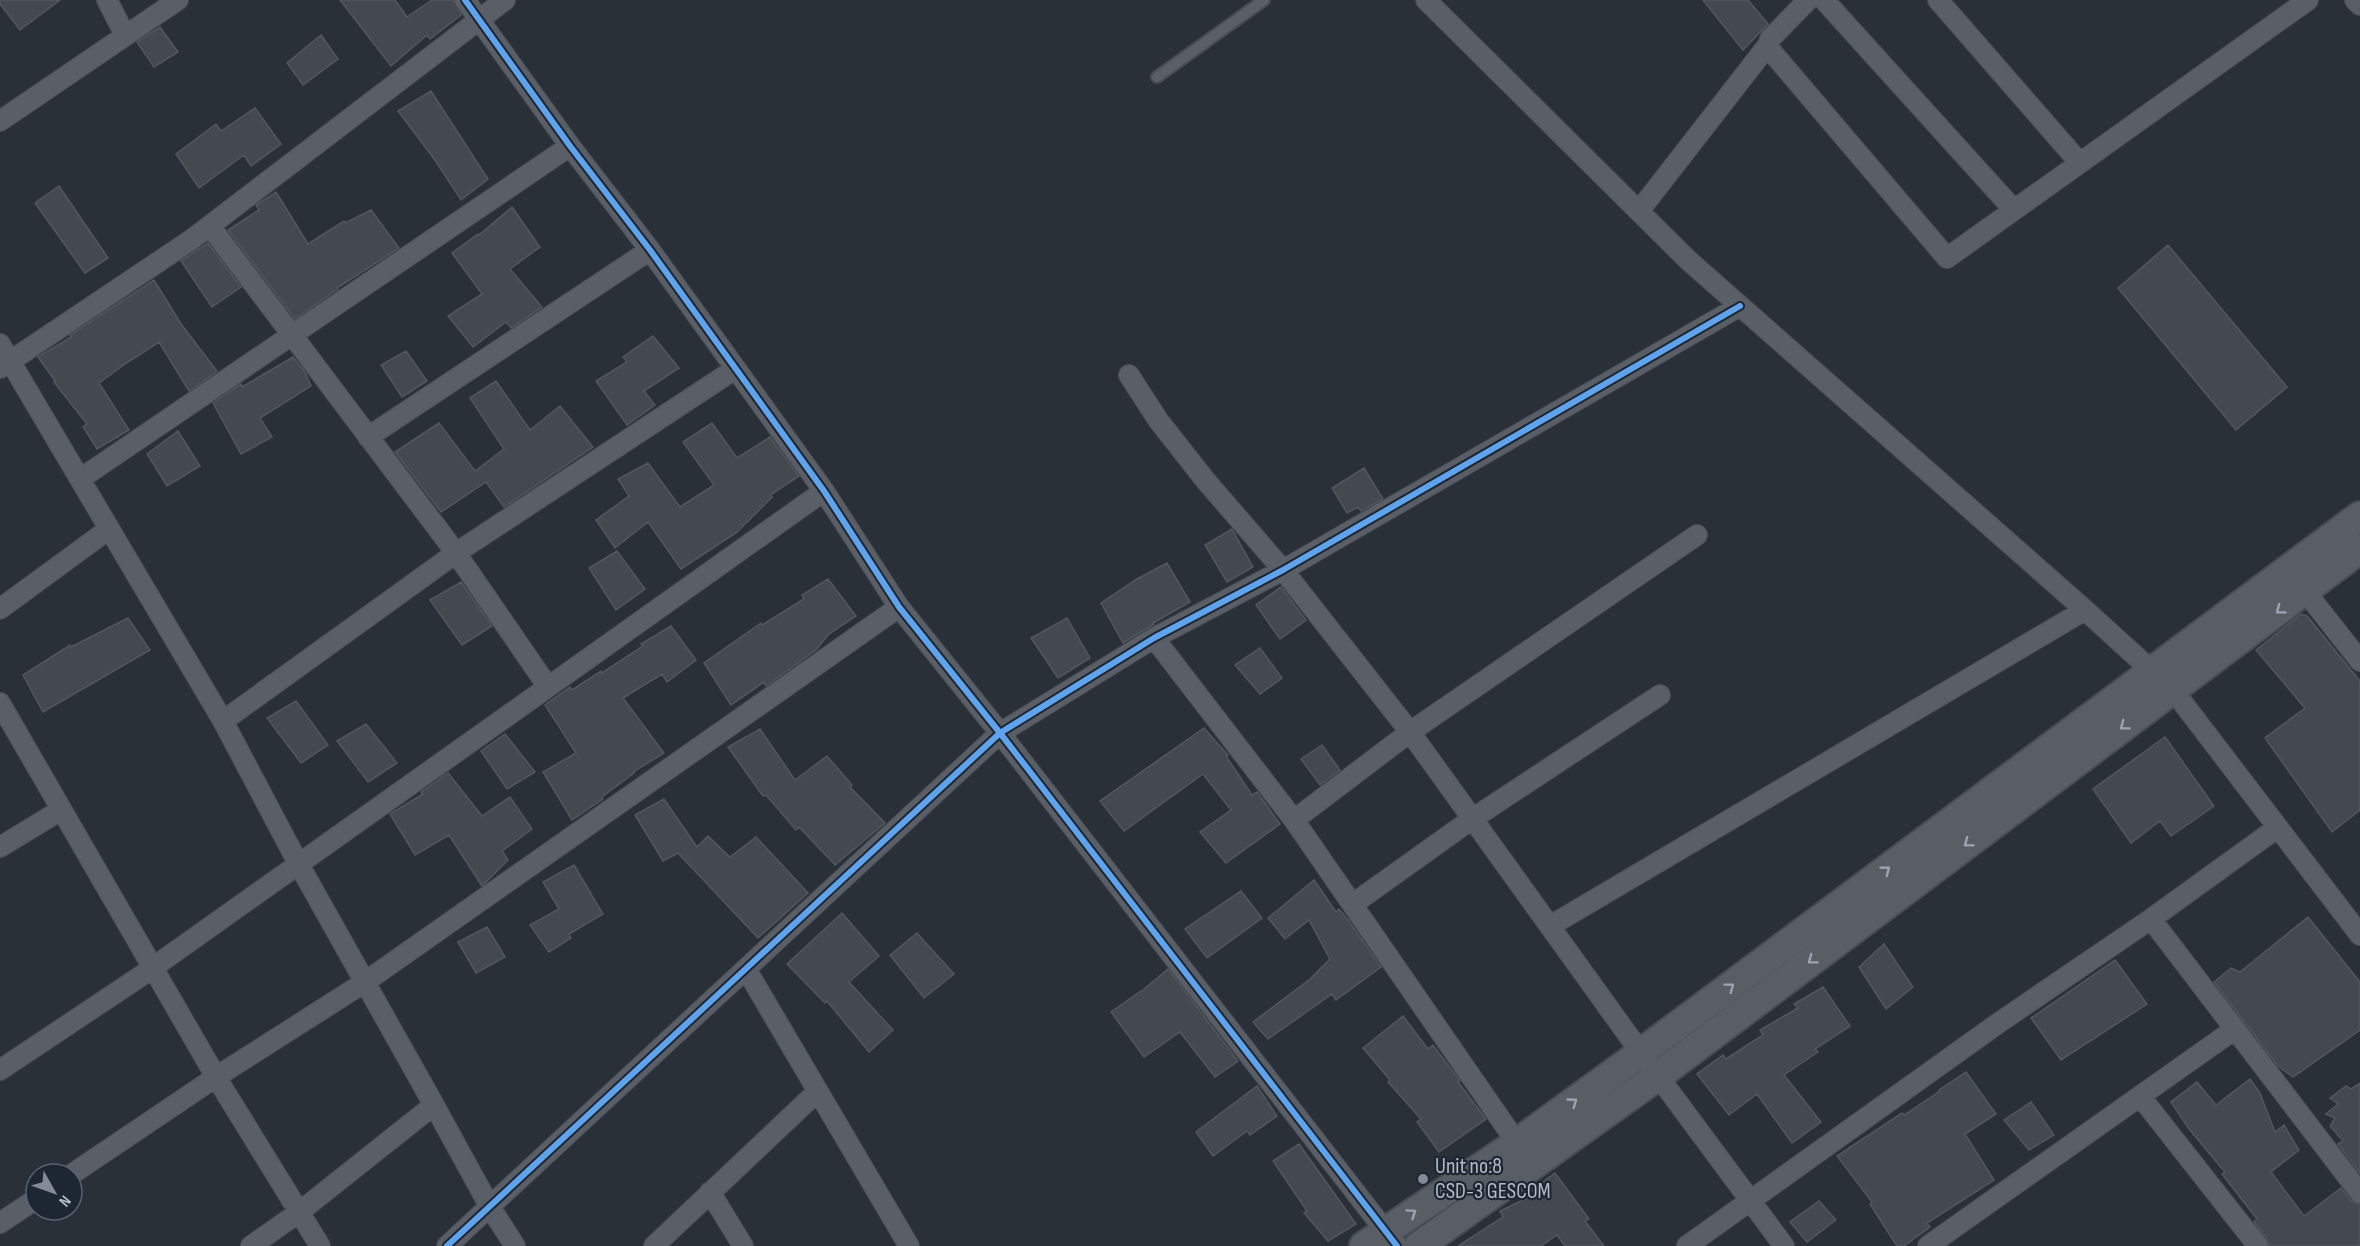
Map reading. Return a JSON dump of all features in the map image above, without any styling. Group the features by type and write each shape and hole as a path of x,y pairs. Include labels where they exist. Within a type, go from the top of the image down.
{"street":[{"path":"107,0 124,35"},
{"path":"0,121 178,0"},
{"path":"465,0 824,491 899,607 1000,733 1382,1241 2162,681 2305,591 2360,549"},
{"path":"6,364 210,226 477,19 505,0"},
{"path":"1426,0 1688,260 2085,610 2162,681 2360,935"},
{"path":"1639,212 1768,45 1770,39 1808,0"},
{"path":"1824,0 2014,210"},
{"path":"1938,0 2080,164"},
{"path":"1768,45 1947,258 2308,0"},
{"path":"2355,0 2360,5"},
{"path":"80,479 570,146"},
{"path":"210,226 456,553 548,687"},
{"path":"369,437 650,250"},
{"path":"447,1246 1000,733 1154,638 1284,570 1740,306"},
{"path":"0,344 6,364 80,479 223,722 298,863 490,1207 515,1246"},
{"path":"223,722 456,553 735,369"},
{"path":"1129,375 1165,429 1206,481 1284,570 1410,732 1641,1053 1785,1246"},
{"path":"0,1070 152,968 824,491"},
{"path":"1419,1246 1658,1076 2162,681 2360,516"},
{"path":"0,609 110,529"},
{"path":"1294,820 1410,732 1697,535"},
{"path":"2305,591 2360,661"},
{"path":"84,1166 216,1077 365,982 899,607"},
{"path":"1550,926 2085,610"},
{"path":"1154,638 1294,820 1517,1143"},
{"path":"1353,904 1472,819 1660,695"},
{"path":"0,703 216,1077 320,1246"},
{"path":"0,847 62,810"},
{"path":"1687,1246 2277,828"},
{"path":"2151,919 2360,1193"},
{"path":"746,969 909,1246"},
{"path":"1928,1246 2235,1029"},
{"path":"654,1246 818,1091"},
{"path":"2140,1096 2258,1246"},
{"path":"251,1246 298,1213 434,1105"},
{"path":"710,1192 743,1246"},
{"path":"0,1223 24,1207"}],"lane":[{"path":"1157,77 1263,0"}],"building":[{"path":"0,0 60,0 20,30 0,4"},
{"path":"340,0 395,0 407,17 432,0 453,0 461,15 430,39 427,35 391,66"},
{"path":"1703,0 1748,0 1768,24 1743,50"},
{"path":"160,27 178,52 154,67 137,42"},
{"path":"321,35 338,59 303,85 287,63"},
{"path":"431,91 488,179 461,200 435,160 398,111"},
{"path":"255,108 281,144 251,166 244,155 199,188 176,154 216,124 221,131"},
{"path":"59,186 108,258 85,273 35,203"},
{"path":"276,192 308,244 344,221 345,223 371,210 399,248 337,288 295,319 228,230 259,210 256,205"},
{"path":"512,207 540,247 510,269 542,307 511,328 506,322 473,347 448,316 482,294 452,253 479,235"},
{"path":"208,243 241,287 212,307 181,261"},
{"path":"2168,245 2287,387 2236,430 2118,288"},
{"path":"154,280 181,324 217,371 189,391 159,342 125,364 99,383 129,430 97,449 83,427 87,424 54,382 38,357"},
{"path":"653,336 679,368 644,391 655,405 627,425 596,381 627,362 623,357"},
{"path":"406,351 427,381 402,397 381,365"},
{"path":"293,357 305,372 311,386 260,418 272,437 241,454 213,403 241,384 242,387"},
{"path":"496,381 530,430 560,406 593,447 504,507 486,482 441,512 395,452 439,423 475,471 504,449 470,398"},
{"path":"712,423 737,458 770,437 799,476 770,495 772,497 736,533 681,569 648,522 615,548 596,520 629,496 618,479 648,463 680,507 714,485 683,442"},
{"path":"178,431 200,466 167,486 147,454"},
{"path":"1364,468 1383,499 1361,511 1358,507 1347,513 1332,488"},
{"path":"1232,529 1253,567 1227,582 1205,545"},
{"path":"617,551 645,589 616,610 589,568"},
{"path":"1167,563 1190,602 1123,643 1101,603 1137,579"},
{"path":"828,579 856,616 829,634 816,650 766,686 764,682 731,705 704,663 761,623 762,625 804,599 802,595"},
{"path":"461,582 492,626 462,645 430,600"},
{"path":"1281,587 1306,620 1280,639 1256,605"},
{"path":"2301,614 2307,616 2360,681 2360,810 2332,832 2265,738 2305,708 2256,650"},
{"path":"128,618 150,650 43,712 23,675 70,645 71,647"},
{"path":"1067,618 1090,658 1058,678 1031,638"},
{"path":"671,626 696,660 667,682 662,674 623,698 664,753 633,772 602,797 603,799 572,820 543,772 576,753 545,705 570,687 572,690 601,671 602,673 643,646 641,644"},
{"path":"1260,648 1282,678 1260,694 1235,665"},
{"path":"296,701 328,745 301,763 267,718"},
{"path":"366,724 397,763 368,782 337,741"},
{"path":"1204,728 1228,755 1226,756 1252,795 1257,792 1280,824 1226,863 1200,832 1231,810 1203,774 1124,831 1100,801"},
{"path":"760,729 795,780 827,756 852,785 850,787 885,823 835,865 799,827 796,830 766,795 763,796 728,747"},
{"path":"505,734 535,772 507,789 481,751"},
{"path":"2165,737 2214,806 2171,836 2160,821 2131,843 2093,789"},
{"path":"1322,745 1340,770 1320,785 1301,759"},
{"path":"448,773 482,816 510,797 532,829 502,851 508,860 482,886 449,835 415,855 390,814 423,794 421,792"},
{"path":"664,799 697,847 708,836 730,857 756,837 808,893 758,938 678,853 663,861 635,815"},
{"path":"574,865 603,914 569,934 571,938 549,952 530,925 559,909 543,882"},
{"path":"1314,880 1336,912 1339,909 1348,920 1381,967 1336,1000 1332,994 1268,1039 1253,1022 1310,979 1330,959 1309,920 1285,939 1268,918"},
{"path":"1241,891 1262,918 1207,958 1185,929"},
{"path":"842,913 879,956 849,982 893,1030 869,1052 827,1001 825,1003 787,964"},
{"path":"2308,917 2360,982 2360,1030 2293,1077 2278,1066 2214,982 2231,968 2240,972"},
{"path":"487,927 505,957 476,973 458,942"},
{"path":"917,933 954,974 924,998 890,955"},
{"path":"1884,944 1913,987 1886,1009 1859,967"},
{"path":"2115,960 2147,1004 2061,1060 2031,1018"},
{"path":"1168,969 1238,1061 1215,1077 1180,1032 1144,1057 1111,1012"},
{"path":"1823,987 1850,1026 1815,1049 1818,1052 1784,1075 1821,1122 1792,1143 1757,1094 1729,1115 1697,1074 1723,1055 1726,1059 1763,1035 1760,1030 1798,1008 1794,1004"},
{"path":"1403,1016 1428,1049 1433,1045 1486,1119 1439,1152 1417,1122 1421,1119 1388,1082 1390,1080 1363,1048"},
{"path":"1966,1072 1996,1114 1965,1134 1994,1180 1927,1223 1930,1227 1904,1246 1897,1246 1870,1204 1872,1202 1837,1156 1902,1113 1904,1115"},
{"path":"2250,1079 2260,1093 2275,1132 2284,1125 2299,1150 2271,1172 2304,1216 2341,1188 2351,1201 2360,1205 2360,1246 2270,1246 2254,1222 2257,1219 2222,1174 2225,1172 2189,1129 2171,1102 2197,1082 2216,1105"},
{"path":"2360,1083 2360,1173 2338,1144 2343,1141 2330,1126 2335,1118 2326,1114 2338,1104 2330,1098 2346,1086 2351,1089"},
{"path":"1257,1086 1277,1116 1250,1135 1247,1131 1213,1156 1196,1132"},
{"path":"2031,1102 2054,1135 2029,1150 2004,1120"},
{"path":"1299,1144 1356,1224 1328,1241 1304,1213 1307,1211 1273,1161"},
{"path":"1555,1173 1589,1219 1585,1221 1604,1246 1565,1246 1557,1235 1541,1246 1458,1246 1503,1217 1500,1211 1535,1194 1532,1190"},
{"path":"1819,1201 1836,1220 1807,1242 1790,1222"}],"cycle path":[{"path":"465,0 824,491 899,607 1000,733 1397,1246"},
{"path":"447,1246 1000,733 1154,638 1283,570 1740,306"}],"place":[{"name":"Unit no:8 CSD-3 GESCOM","path":"1423,1179"}]}
